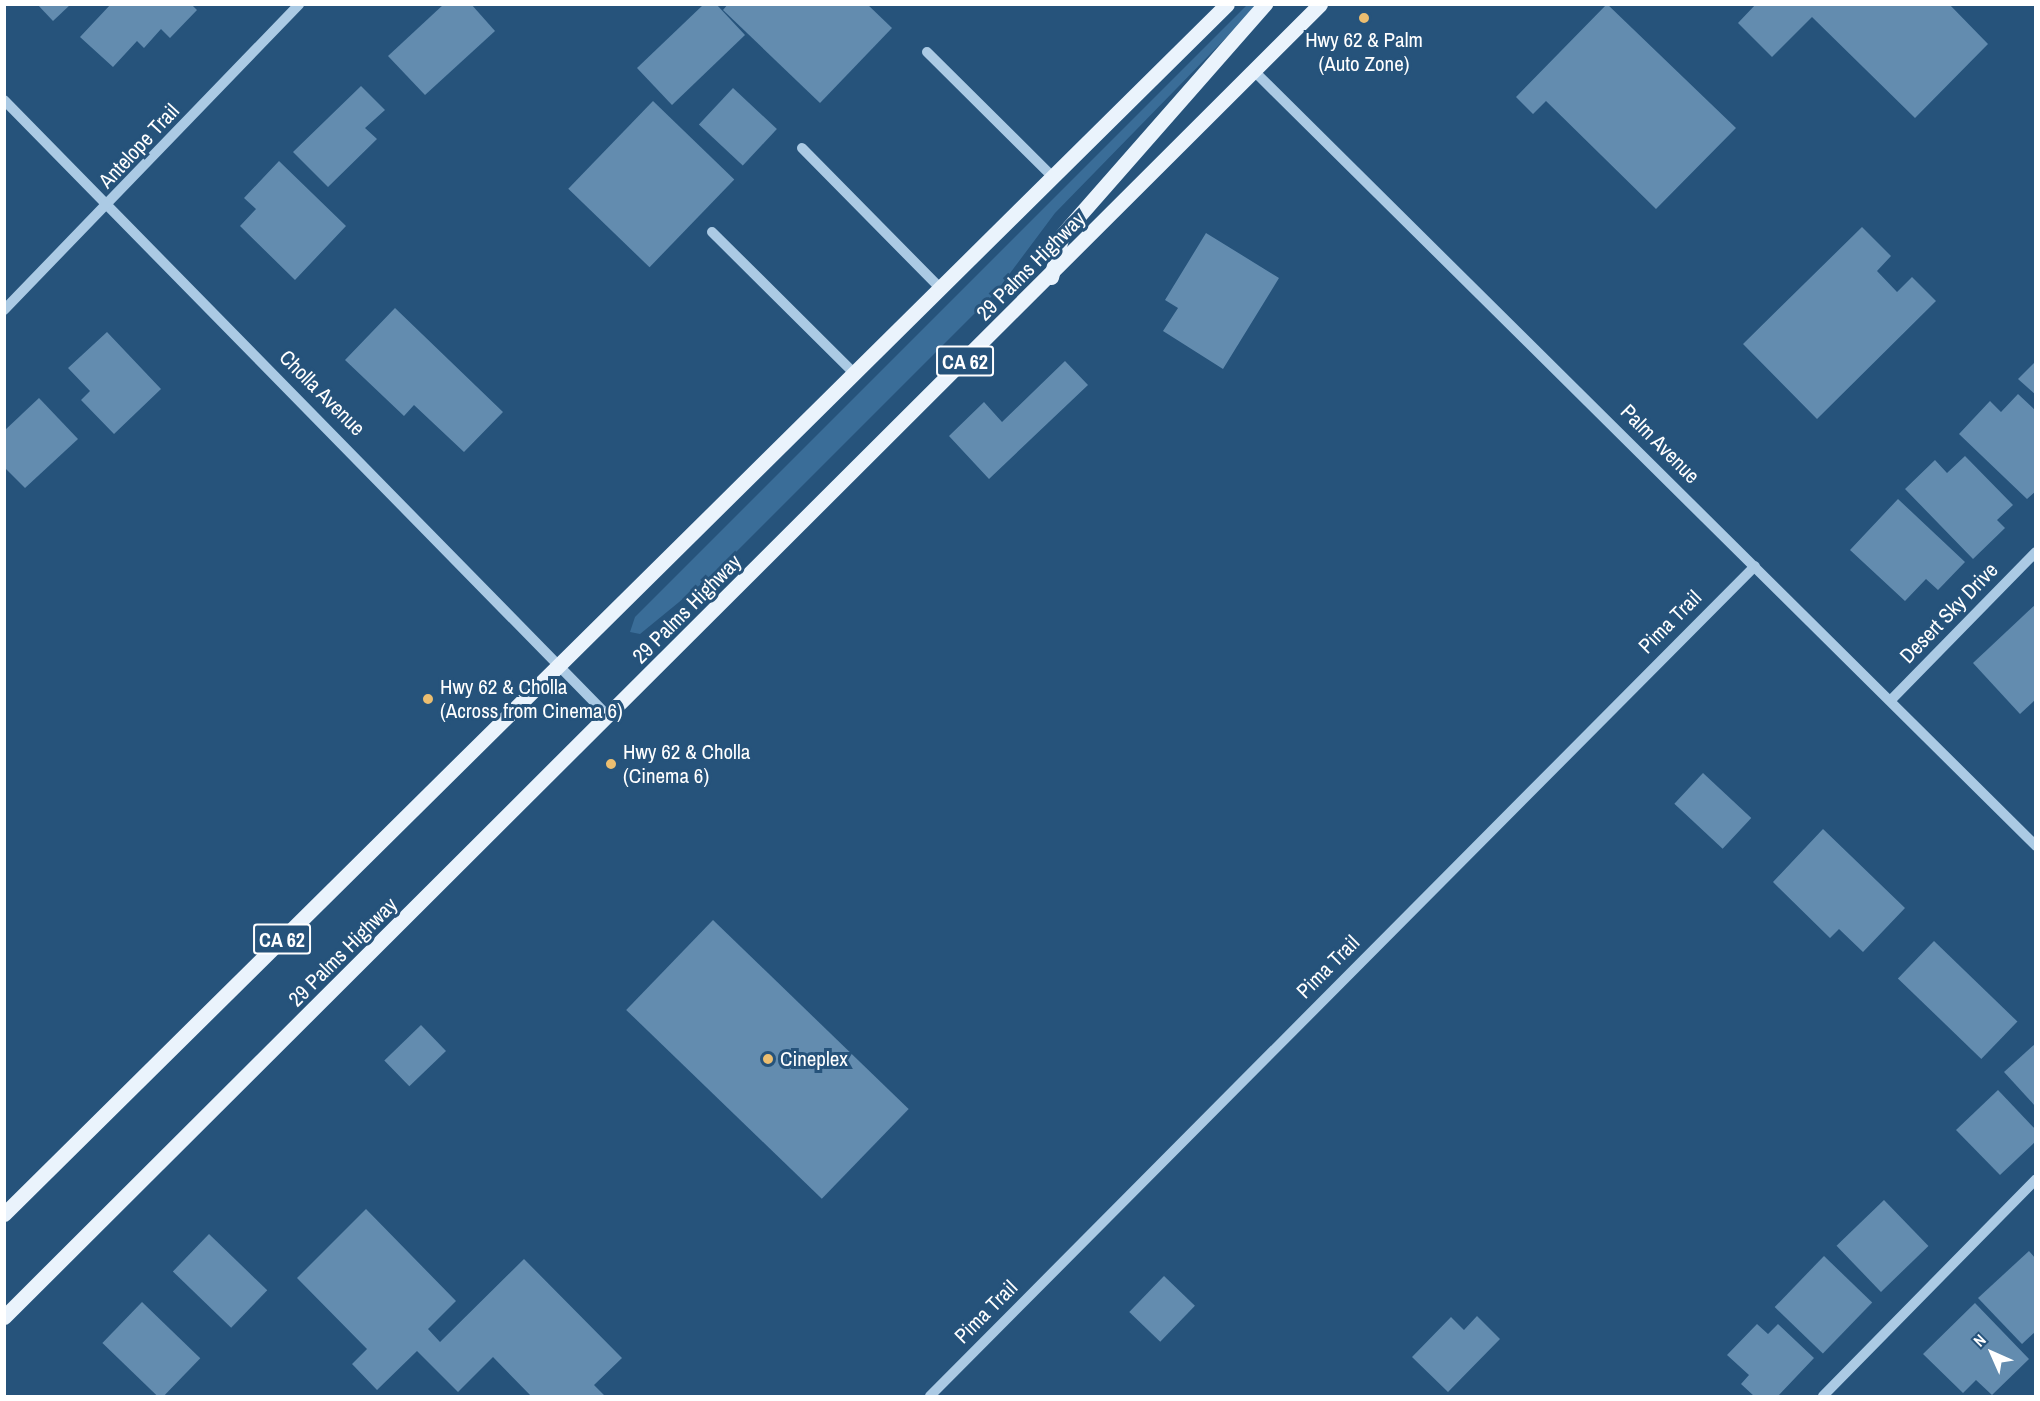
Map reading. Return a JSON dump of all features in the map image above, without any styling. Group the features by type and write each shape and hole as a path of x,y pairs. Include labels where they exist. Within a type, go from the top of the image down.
{"main road":[{"name":"CA 62","path":"4,1214 1227,4"},
{"path":"1051,277 1062,235 1266,4"},
{"name":"29 Palms Highway","path":"4,1317 1051,277 1320,4"}],"street":[{"name":"Antelope Trail","path":"4,310 109,206 299,4"},
{"path":"927,52 1053,177"},
{"name":"Palm Avenue","path":"1255,72 2036,846"},
{"name":"Cholla Avenue","path":"4,100 560,664 609,717"},
{"path":"802,148 940,288"},
{"path":"712,232 854,373"},
{"name":"Desert Sky Drive","path":"1891,700 2036,552"},
{"name":"Pima Trail","path":"930,1396 1755,566"},
{"path":"1823,1396 2036,1179"}],"shaded area":[{"path":"1247,5 1258,5 1055,213 996,292 717,571 640,634 630,632 635,617"}],"building":[{"path":"37,4 71,4 53,21"},
{"path":"111,4 191,4 197,10 170,38 161,29 144,48 137,41 113,67 80,37"},
{"path":"444,4 471,4 495,31 425,95 388,56"},
{"path":"704,4 716,4 745,35 672,105 637,68"},
{"path":"728,4 867,4 892,28 820,103 723,10"},
{"path":"1607,4 1736,128 1656,209 1546,101 1533,114 1516,97"},
{"path":"1756,4 1949,4 1988,44 1915,118 1812,17 1772,57 1738,23"},
{"path":"361,86 385,110 365,128 377,139 328,187 293,152"},
{"path":"733,88 777,129 743,165 699,125"},
{"path":"653,101 734,179 650,267 568,189"},
{"path":"279,161 346,226 295,280 240,226 256,209 244,198"},
{"path":"1862,227 1891,256 1877,271 1897,292 1912,277 1936,301 1817,419 1743,344"},
{"path":"1206,233 1279,278 1223,369 1163,331 1178,308 1165,300"},
{"path":"395,308 503,412 464,452 414,405 404,416 345,360"},
{"path":"107,332 161,389 114,434 81,400 90,391 68,368"},
{"path":"1065,361 1088,385 989,479 949,436 984,402 1002,422"},
{"path":"2036,361 2036,395 2018,379"},
{"path":"2018,394 2036,411 2036,491 2027,499 1959,434 1990,401 2001,412"},
{"path":"39,398 78,439 25,488 4,467 4,431"},
{"path":"1965,456 2013,505 1997,520 2005,528 1973,559 1905,489 1935,460 1947,473"},
{"path":"1898,499 1965,562 1938,590 1926,579 1905,601 1850,550"},
{"path":"2036,604 2036,699 2020,714 1973,663"},
{"path":"1703,773 1751,818 1723,849 1674,804"},
{"path":"1823,829 1905,908 1863,952 1839,929 1830,938 1773,882"},
{"name":"Cineplex","path":"713,920 909,1109 822,1199 626,1010"},
{"path":"1934,941 2017,1022 1981,1059 1898,978"},
{"path":"421,1025 446,1051 409,1086 384,1060"},
{"path":"2036,1043 2036,1107 2004,1072"},
{"path":"1998,1090 2036,1130 2036,1141 2000,1175 1956,1130"},
{"path":"1884,1200 1928,1246 1881,1292 1837,1246"},
{"path":"366,1209 456,1301 428,1329 440,1342 524,1259 622,1358 594,1385 605,1396 531,1396 493,1357 458,1392 417,1351 377,1390 352,1364 367,1349 297,1278"},
{"path":"209,1234 267,1290 231,1328 173,1271"},
{"path":"2029,1251 2036,1259 2036,1331 2022,1344 1978,1298"},
{"path":"1824,1256 1872,1303 1823,1354 1775,1307"},
{"path":"1164,1276 1195,1306 1160,1342 1129,1312"},
{"path":"142,1302 200,1358 164,1396 157,1396 102,1343"},
{"path":"1975,1303 2029,1359 1992,1395 1976,1380 1963,1393 1923,1354"},
{"path":"1477,1316 1500,1339 1448,1392 1412,1357 1451,1317 1464,1330"},
{"path":"1757,1324 1768,1334 1778,1324 1814,1358 1778,1396 1754,1396 1741,1384 1749,1375 1727,1355"}],"place":[{"name":"Hwy 62 & Palm (Auto Zone)","path":"1364,18"},
{"name":"Hwy 62 & Cholla (Across from Cinema 6)","path":"428,699"},
{"name":"Hwy 62 & Cholla (Cinema 6)","path":"611,764"},
{"name":"Cineplex","path":"768,1059"}]}
